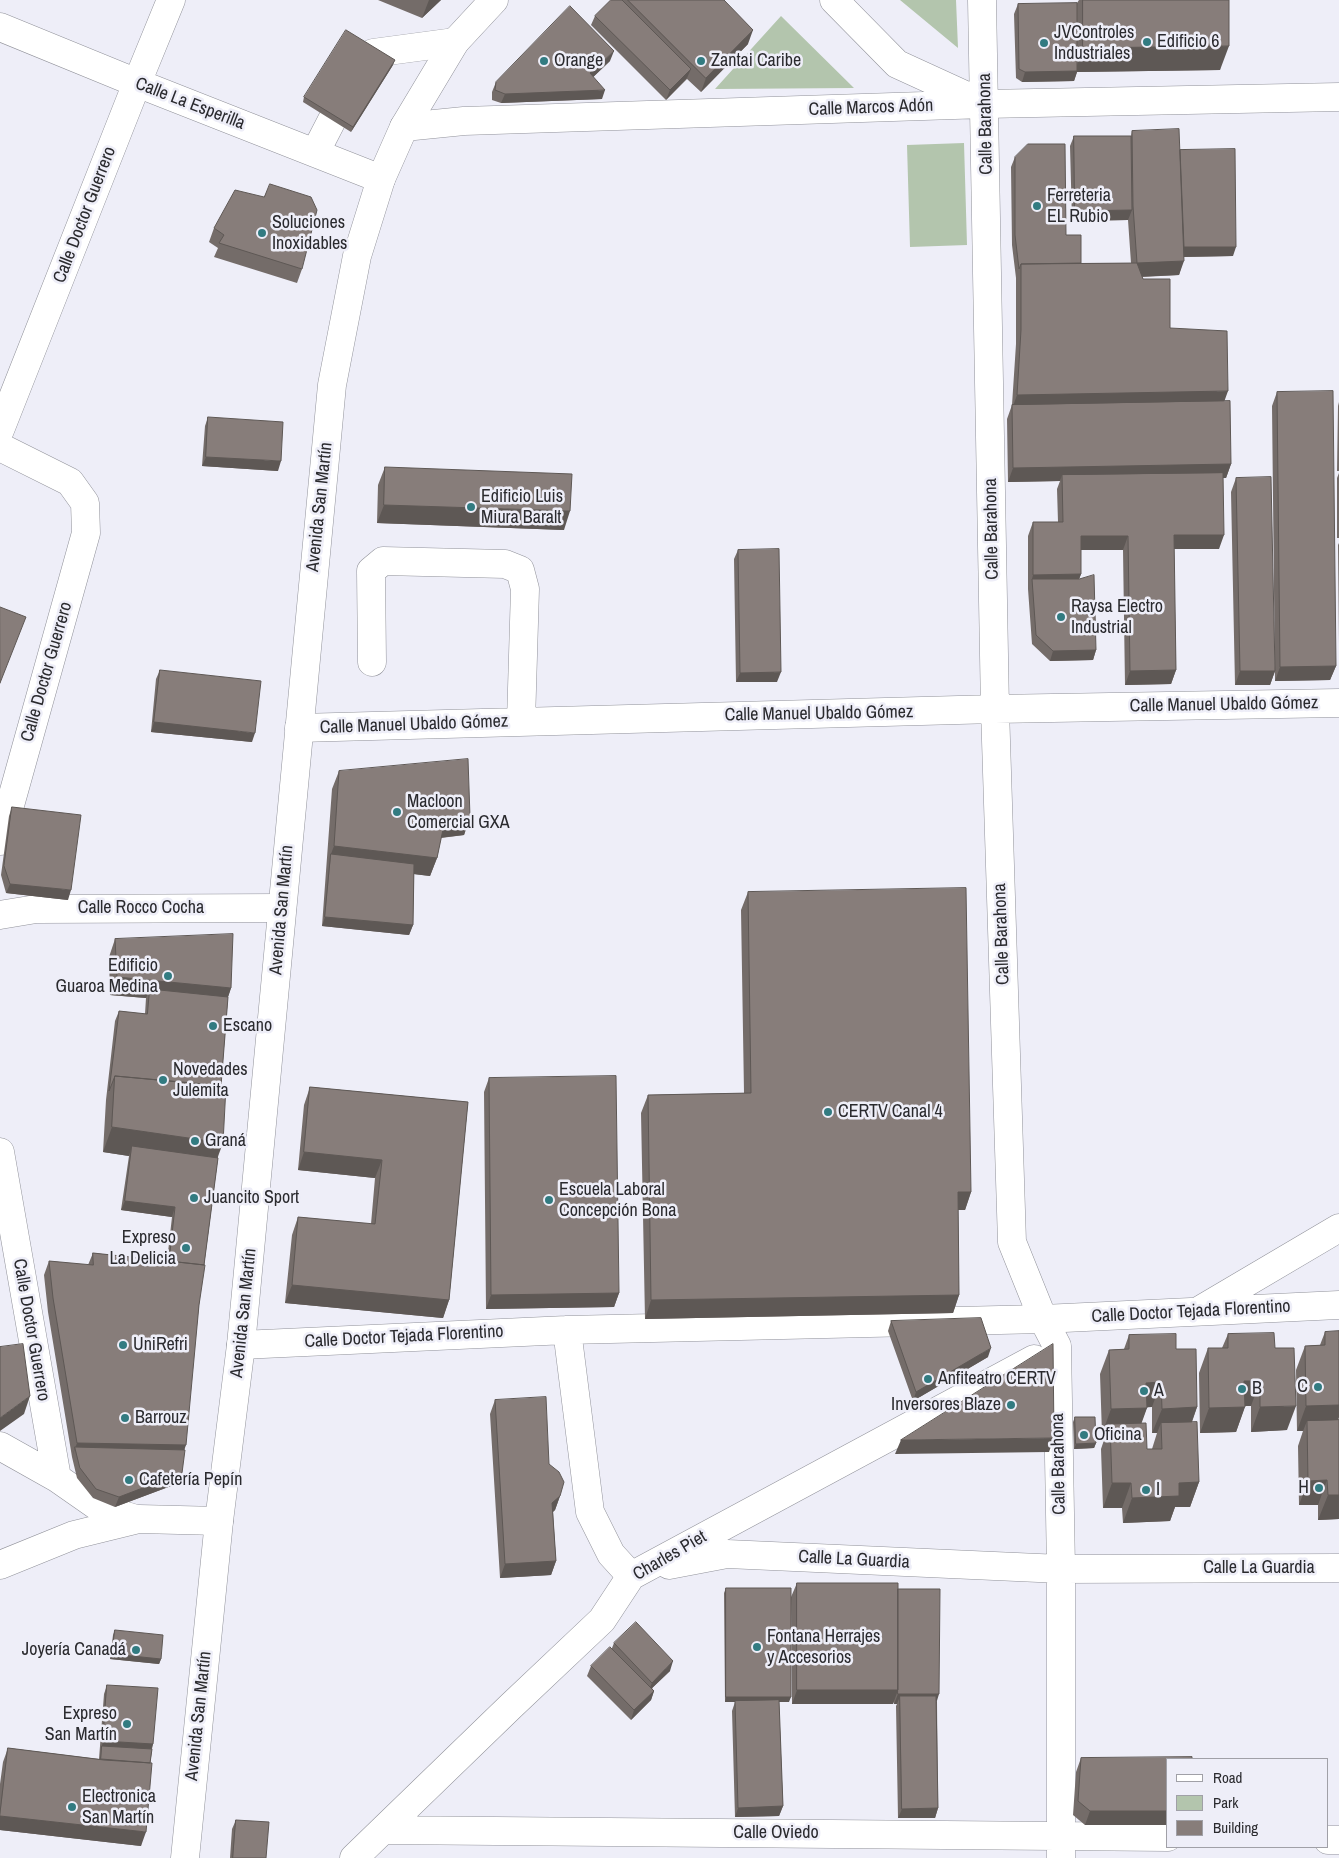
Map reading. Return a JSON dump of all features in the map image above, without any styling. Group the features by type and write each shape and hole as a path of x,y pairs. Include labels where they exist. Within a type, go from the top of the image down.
{"street":[{"name":"Calle Doctor Guerrero","path":"0,430 171,0"},
{"name":"Avenida San Martín","path":"185,1858 219,1521 242,1345 332,384 357,256 382,179 404,128 455,42 494,0"},
{"path":"834,0 897,64 986,104"},
{"name":"Calle Barahona","path":"982,0 986,104 995,710 1012,1242 1043,1319 1057,1346 1061,1569 1061,1846"},
{"name":"Calle La Esperilla","path":"0,27 382,179"},
{"path":"373,53 455,42"},
{"name":"Calle Marcos Adón","path":"404,128 464,121 986,104 1339,97"},
{"path":"315,153 332,120"},
{"name":"Calle Doctor Guerrero","path":"0,447 70,482 85,503 86,533 0,841"},
{"path":"372,662 371,571 383,561 505,564 520,570 525,590 520,722"},
{"name":"Calle Manuel Ubaldo Gómez","path":"299,728 995,710 1339,704"},
{"name":"Calle Rocco Cocha","path":"0,915 36,909 282,908"},
{"name":"Calle Doctor Guerrero","path":"0,1152 57,1478"},
{"path":"1198,1312 1339,1228"},
{"name":"Calle Doctor Tejada Florentino","path":"242,1345 567,1330 1043,1319 1339,1305"},
{"path":"567,1330 590,1512 611,1554 631,1576"},
{"name":"Charles Piet","path":"354,1858 510,1706 602,1620 631,1576 1057,1346"},
{"path":"0,1446 57,1478 100,1508 139,1519 219,1521"},
{"path":"0,1565 74,1535 139,1519"},
{"name":"Calle La Guardia","path":"631,1576 680,1562 727,1554 1061,1569 1339,1568"},
{"name":"Calle Oviedo","path":"384,1830 1061,1846 1166,1837"}],"green space":[{"path":"900,0 956,0 958,48"},
{"path":"781,16 854,88 715,89"},
{"path":"964,143 967,245 910,247 907,145"}],"building":[{"path":"611,0 622,0 691,69 670,90 595,16"},
{"name":"Zantai Caribe","path":"628,0 724,0 753,30 706,78"},
{"path":"1083,0 1229,0 1229,46 1083,48"},
{"name":"JVControles Industriales","path":"1077,3 1077,71 1025,72 1019,69 1018,4"},
{"path":"570,6 614,51 590,73 605,90 505,94 495,90 496,82"},
{"path":"346,30 395,60 353,127 304,97"},
{"path":"1179,129 1184,261 1137,263 1133,206 1132,131"},
{"path":"1074,136 1131,136 1132,210 1075,211"},
{"name":"Ferreteria EL Rubio","path":"1028,144 1065,144 1066,235 1081,235 1081,263 1021,264 1019,269 1015,235 1015,157"},
{"path":"1235,149 1236,247 1184,247 1180,150"},
{"name":"Soluciones Inoxidables","path":"270,184 311,197 317,210 302,269 219,243 224,235 214,228 235,190 264,197"},
{"path":"1137,263 1143,279 1170,279 1170,328 1227,331 1228,391 1017,395 1021,330 1021,264"},
{"path":"1333,391 1336,666 1280,667 1277,392"},
{"path":"1230,401 1231,464 1013,468 1012,405"},
{"path":"208,417 283,422 281,461 206,457"},
{"path":"385,467 572,474 570,511 384,505"},
{"path":"1223,473 1224,535 1174,535 1176,670 1130,671 1128,536 1081,536 1081,574 1033,575 1033,522 1063,522 1062,475"},
{"path":"1271,477 1275,671 1240,671 1236,478"},
{"path":"779,549 781,672 740,673 738,550"},
{"name":"Raysa Electro Industrial","path":"1094,575 1096,650 1053,651 1036,635 1032,579 1079,579"},
{"path":"0,607 26,617 0,683"},
{"path":"160,670 261,681 255,733 154,722"},
{"name":"Macloon Comercial GXA","path":"468,759 470,817 445,820 437,858 334,846 339,771"},
{"path":"12,807 81,815 71,890 10,884 4,866"},
{"path":"331,854 414,864 413,925 325,917"},
{"name":"CERTV Canal 4","path":"966,888 971,1192 958,1192 959,1295 651,1300 648,1095 751,1093 748,892"},
{"path":"233,934 231,988 117,977 115,939"},
{"path":"150,989 228,997 221,1086 115,1076 109,1091 119,1011 147,1014"},
{"path":"115,1076 226,1086 223,1143 112,1127"},
{"name":"Escuela Laboral Concepción Bona","path":"616,1076 619,1293 491,1295 489,1078"},
{"path":"310,1087 468,1102 449,1300 292,1285 298,1217 375,1224 382,1160 304,1152"},
{"path":"132,1146 218,1158 204,1265 169,1261 175,1207 125,1201"},
{"path":"93,1253 205,1265 199,1305 186,1445 77,1443 53,1298 49,1261 93,1265"},
{"name":"Anfiteatro CERTV","path":"981,1318 991,1348 916,1392 891,1321"},
{"path":"1339,1331 1339,1405 1306,1406 1305,1346 1325,1345 1325,1332"},
{"path":"1274,1333 1275,1348 1294,1348 1296,1406 1260,1407 1260,1381 1244,1381 1245,1407 1209,1408 1208,1348 1228,1348 1228,1334"},
{"path":"1176,1334 1176,1349 1196,1349 1197,1407 1162,1409 1161,1382 1146,1383 1147,1408 1111,1409 1109,1350 1129,1349 1129,1335"},
{"path":"23,1344 30,1396 0,1418 0,1347"},
{"name":"Inversores Blaze","path":"1053,1344 1054,1438 901,1440"},
{"path":"546,1397 549,1464 559,1472 564,1482 560,1496 552,1503 556,1561 505,1564 495,1400"},
{"name":"Oficina","path":"1075,1417 1095,1417 1096,1443 1076,1444"},
{"path":"1339,1420 1339,1495 1328,1495 1327,1480 1308,1481 1307,1421"},
{"path":"1197,1422 1199,1482 1179,1483 1179,1496 1132,1498 1131,1483 1112,1483 1110,1424 1146,1423 1147,1449 1162,1449 1161,1423"},
{"name":"Cafetería Pepín","path":"75,1447 185,1450 182,1473 119,1497 96,1489 80,1468"},
{"path":"797,1583 898,1583 898,1690 797,1690"},
{"name":"Fontana Herrajes y Accesorios","path":"726,1588 791,1588 791,1697 726,1697"},
{"path":"898,1589 940,1589 939,1694 898,1694"},
{"path":"636,1622 673,1661 652,1683 614,1643"},
{"name":"Joyería Canadá","path":"115,1630 163,1635 161,1659 112,1654"},
{"path":"610,1647 654,1691 634,1710 591,1666"},
{"name":"Expreso San Martín","path":"107,1685 158,1688 153,1744 103,1741"},
{"path":"900,1696 936,1696 938,1808 902,1809"},
{"path":"779,1700 783,1806 738,1808 735,1701"},
{"path":"102,1746 152,1749 150,1763 101,1759"},
{"name":"Electronica San Martín","path":"8,1748 104,1760 152,1763 146,1832 0,1816"},
{"path":"1192,1757 1166,1758 1166,1811 1090,1811 1078,1801 1081,1758"},
{"path":"236,1820 269,1822 266,1858 233,1858"}],"place":[{"name":"Edificio 6","path":"1147,42"},
{"name":"JVControles Industriales","path":"1044,43"},
{"name":"Orange","path":"544,61"},
{"name":"Zantai Caribe","path":"701,61"},
{"name":"Ferreteria EL Rubio","path":"1037,206"},
{"name":"Soluciones Inoxidables","path":"262,233"},
{"name":"Edificio Luis Miura Baralt","path":"471,507"},
{"name":"Raysa Electro Industrial","path":"1061,617"},
{"name":"Macloon Comercial GXA","path":"397,812"},
{"name":"Edificio Guaroa Medina","path":"168,976"},
{"name":"Escano","path":"213,1026"},
{"name":"Novedades Julemita","path":"163,1080"},
{"name":"CERTV Canal 4","path":"828,1112"},
{"name":"Graná","path":"195,1141"},
{"name":"Juancito Sport","path":"194,1198"},
{"name":"Escuela Laboral Concepción Bona","path":"549,1200"},
{"name":"Expreso La Delicia","path":"186,1248"},
{"name":"UniRefri","path":"123,1345"},
{"name":"Anfiteatro CERTV","path":"928,1379"},
{"name":"C","path":"1318,1387"},
{"name":"B","path":"1242,1389"},
{"name":"A","path":"1144,1391"},
{"name":"Inversores Blaze","path":"1011,1405"},
{"name":"Barrouz","path":"125,1418"},
{"name":"Oficina","path":"1084,1435"},
{"name":"Cafetería Pepín","path":"129,1480"},
{"name":"H","path":"1319,1488"},
{"name":"I","path":"1146,1490"},
{"name":"Fontana Herrajes y Accesorios","path":"757,1647"},
{"name":"Joyería Canadá","path":"136,1650"},
{"name":"Expreso San Martín","path":"127,1724"},
{"name":"Electronica San Martín","path":"72,1807"}]}
